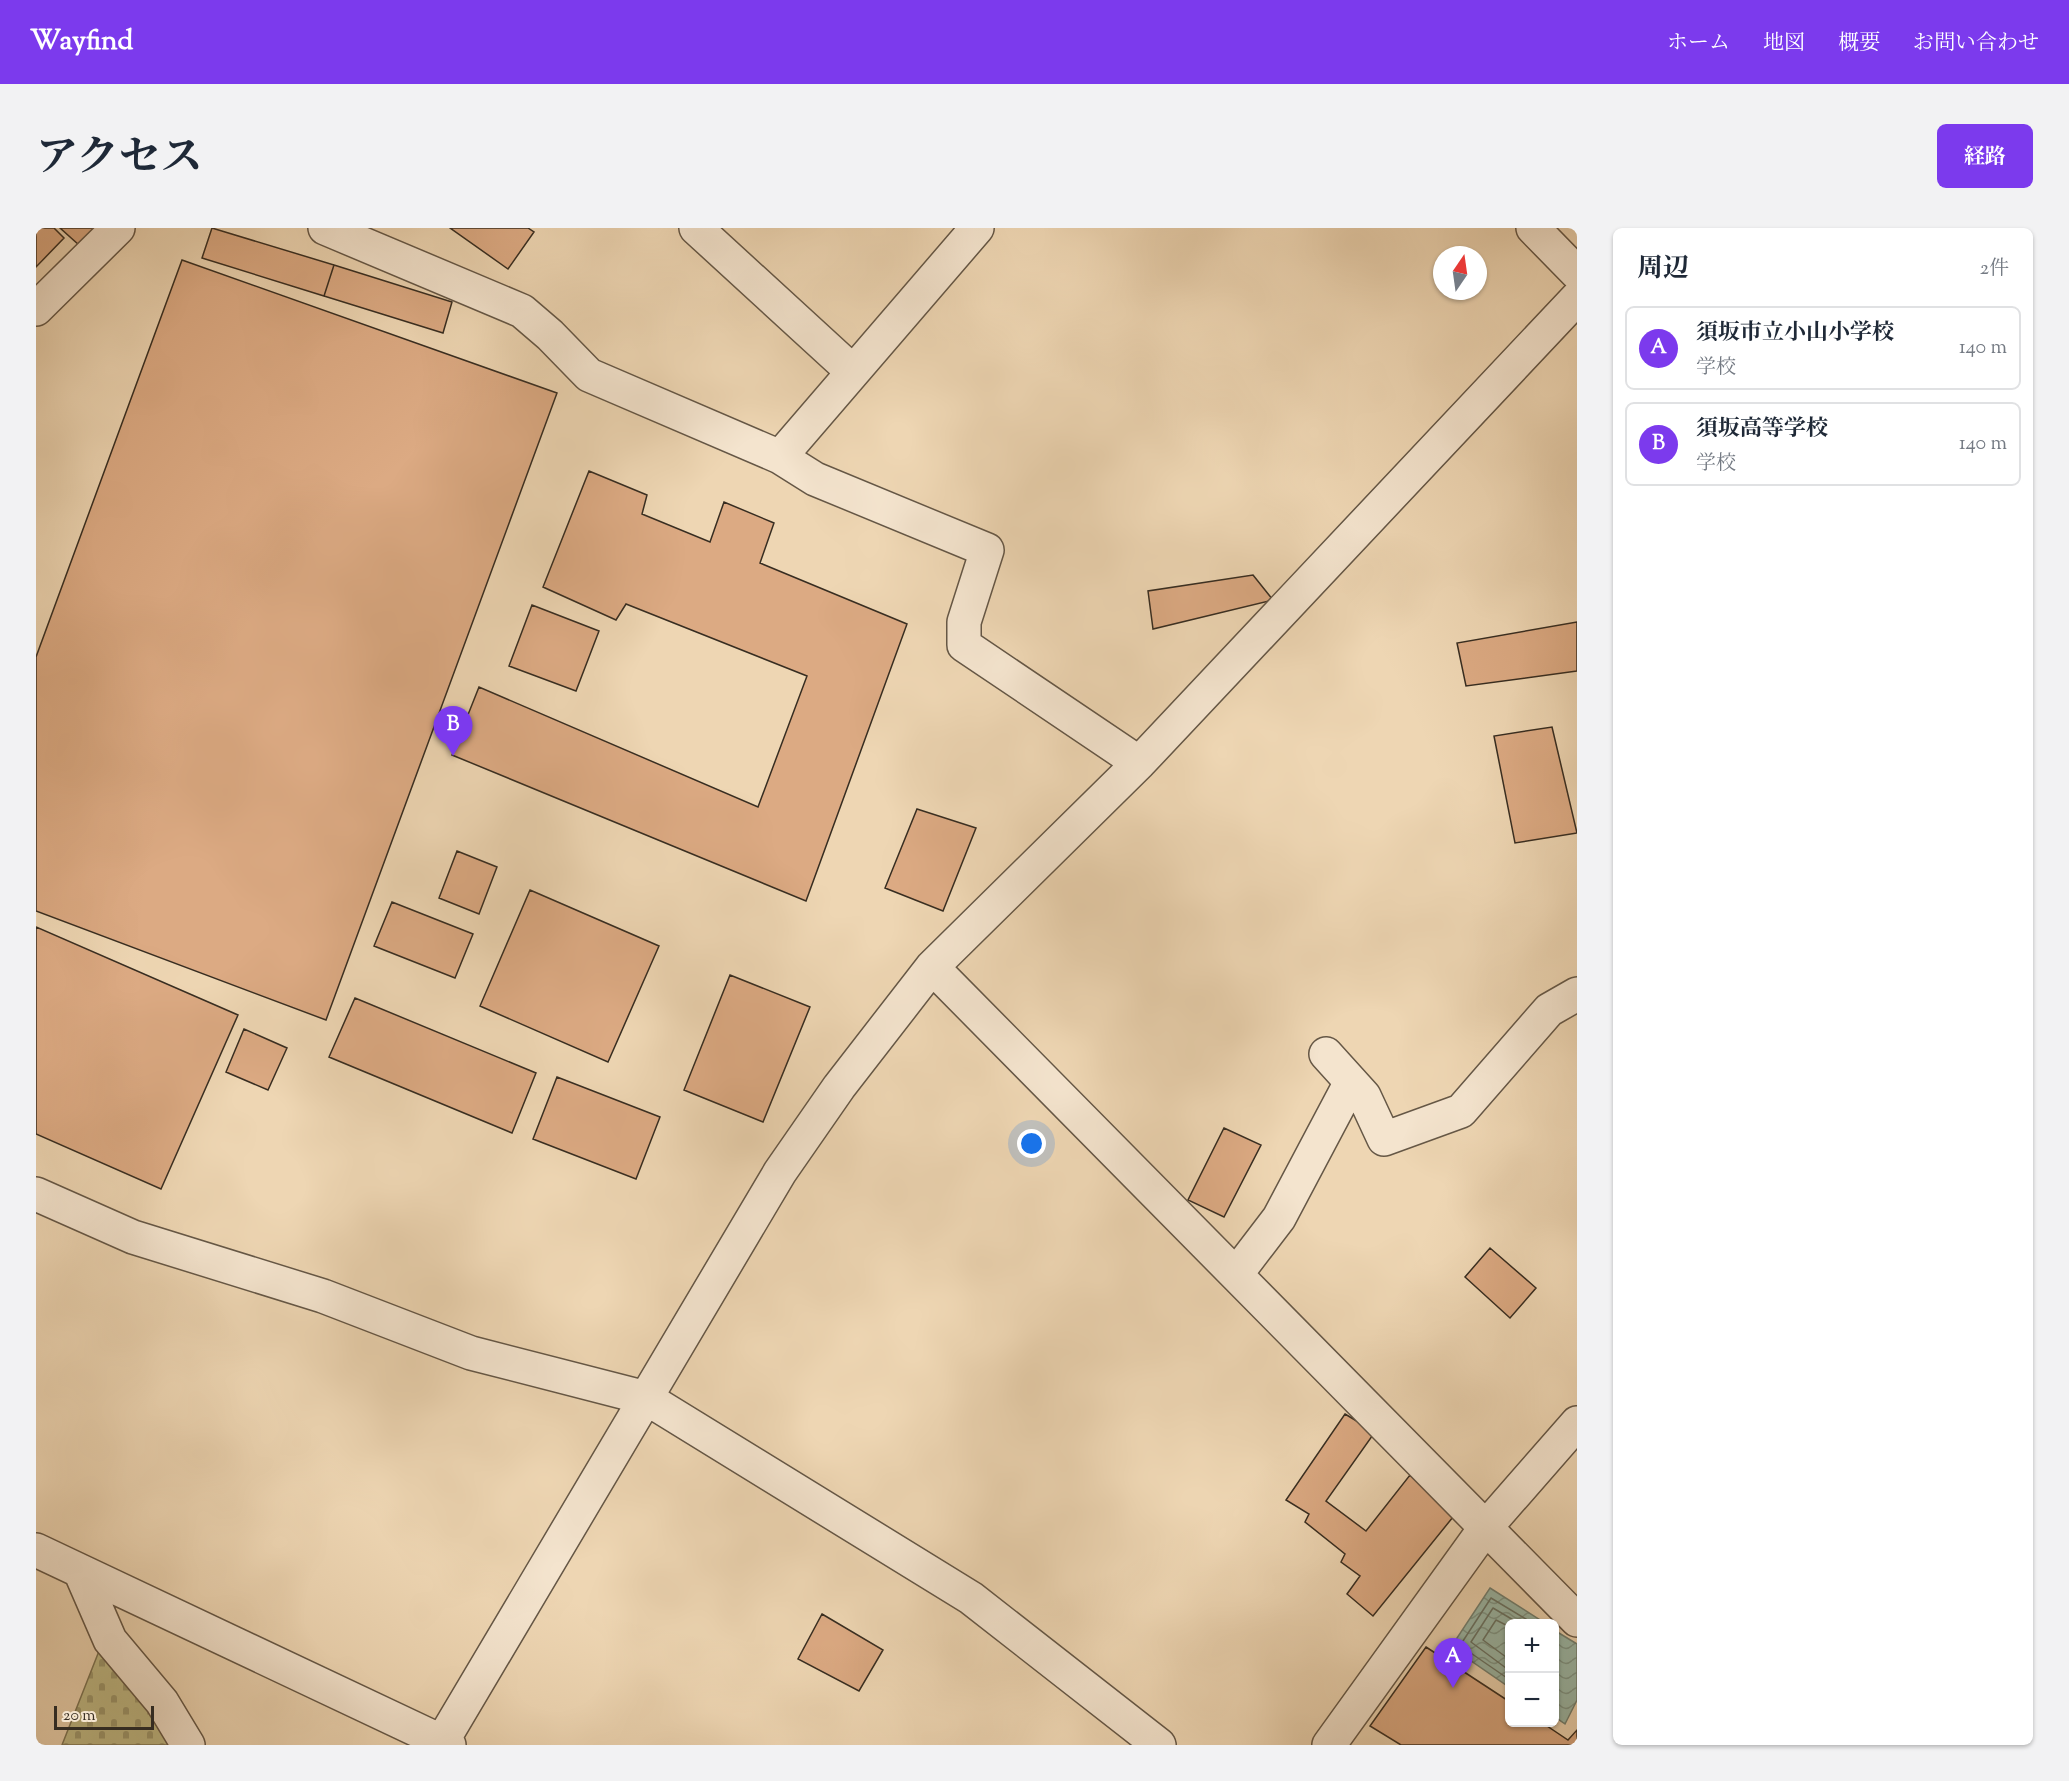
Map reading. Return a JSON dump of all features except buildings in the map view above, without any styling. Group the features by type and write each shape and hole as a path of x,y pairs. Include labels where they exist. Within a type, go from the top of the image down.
{"street":[{"path":"36,309 118,228"},
{"path":"325,228 522,311 550,335 588,375 780,457 815,479 987,550 964,622 964,645 1139,763"},
{"path":"696,228 852,371"},
{"path":"780,457 977,228"},
{"path":"1533,228 1577,273"},
{"path":"36,1550 444,1744 780,1172 839,1087 932,967 1139,763 1577,298"},
{"path":"932,967 1577,1620"},
{"path":"1326,1054 1364,1096 1384,1139 1461,1111 1550,1010 1577,994"},
{"path":"1237,1274 1279,1218 1351,1082"},
{"path":"36,1194 133,1238 323,1296 471,1353 646,1398 971,1598 1159,1745"},
{"path":"1329,1745 1486,1527 1577,1423"},
{"path":"80,1571 110,1640 162,1702 188,1745"}],"green space":[{"path":"101,1646 180,1745 62,1745"}],"water":[{"path":"1490,1588 1539,1619 1505,1619 1505,1684 1451,1647"},
{"path":"1559,1633 1577,1644 1577,1700 1565,1724 1559,1720"}],"place":[{"name":"須坂高等学校","path":"453,756"},
{"name":"須坂市立小山小学校","path":"1453,1688"}]}
